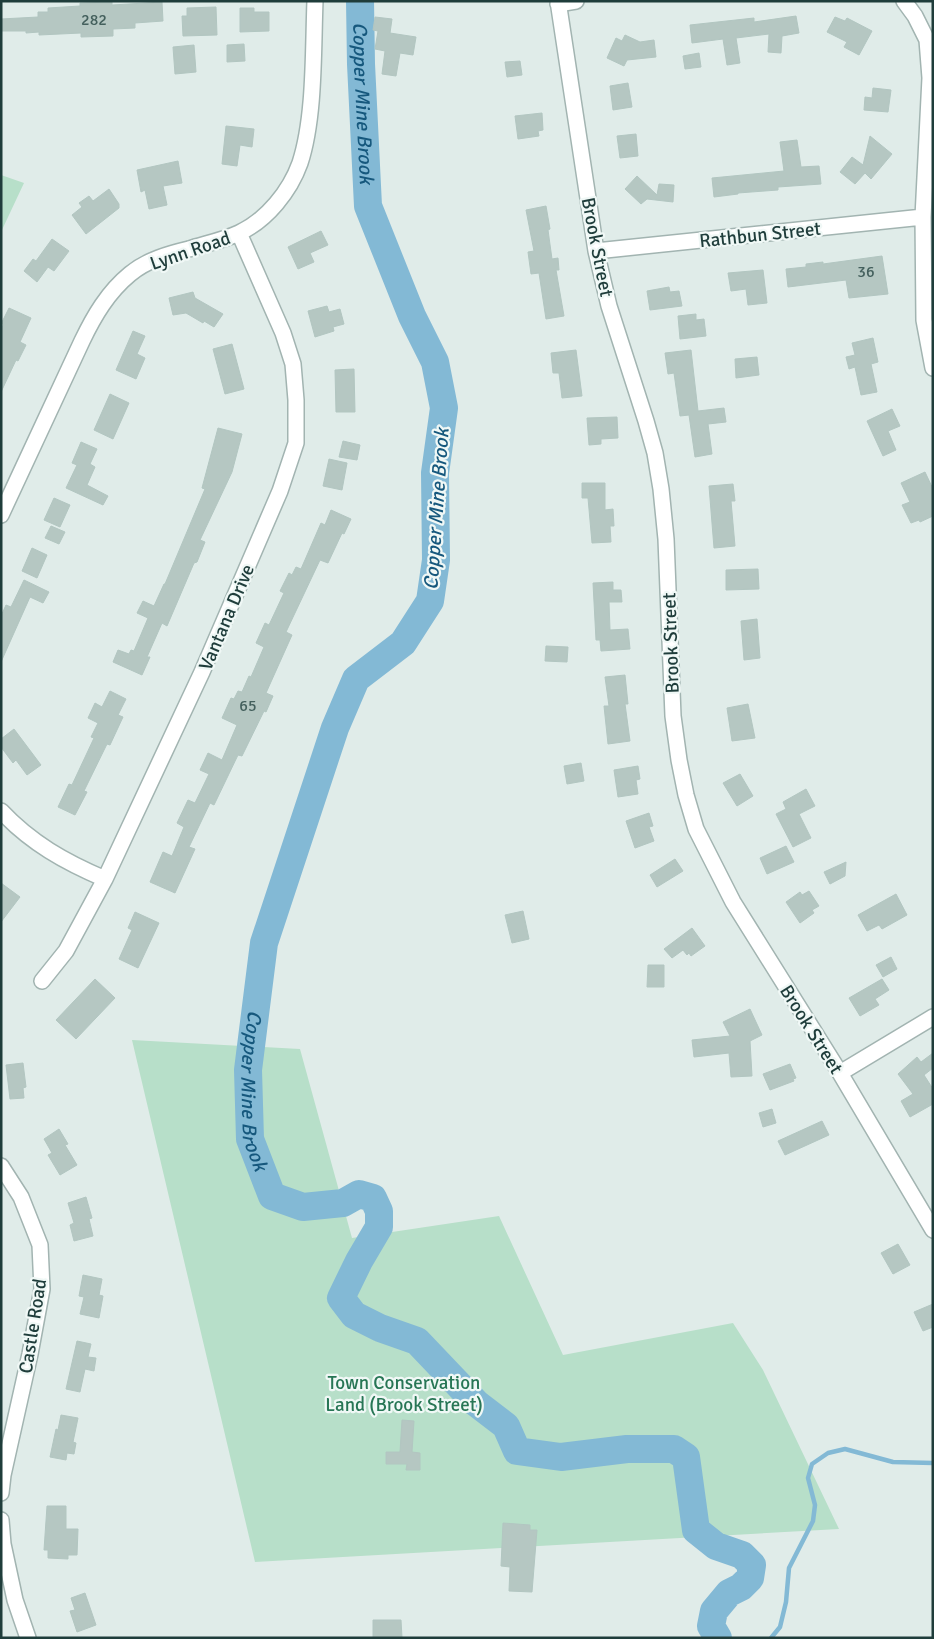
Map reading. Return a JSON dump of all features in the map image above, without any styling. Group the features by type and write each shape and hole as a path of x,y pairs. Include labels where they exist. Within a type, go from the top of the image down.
{"street":[{"name":"Lynn Road","path":"1,515 93,318 107,297 130,274 150,261 239,233 255,223 285,193 300,163 307,136 310,111 315,1"},
{"path":"558,3 576,1"},
{"path":"904,1 915,16 927,40 930,78 924,218 924,320 933,368"},
{"name":"Brook Street","path":"558,3 596,251 609,306 651,437 661,489 666,539 673,716 686,795 696,829 733,902 840,1073 933,1230"},
{"name":"Rathbun Street","path":"596,251 924,218"},
{"name":"Vantana Drive","path":"42,981 66,951 105,878 202,672 280,491 296,443 296,400 293,364 283,333 239,233"},
{"path":"1,811 36,843 77,867 105,878"},
{"path":"840,1073 933,1017"},
{"name":"Castle Road","path":"1,1166 21,1197 40,1245 42,1289 30,1354 2,1475 1,1493"},
{"path":"1,1520 8,1600 28,1638"}],"green space":[{"path":"1,175 24,183 1,232"},
{"name":"Town Conservation Land (Brook Street)","path":"132,1040 300,1049 352,1238 499,1216 563,1355 733,1323 763,1370 839,1529 255,1562"}],"building":[{"path":"112,2 112,5 162,2 163,21 135,23 135,28 113,29 113,36 81,37 81,33 39,35 39,32 1,31 1,19 38,17 38,12 48,12 48,8 80,6 80,3"},
{"path":"216,7 217,35 183,36 182,16 187,16 187,8"},
{"path":"240,8 254,8 254,12 269,12 269,31 240,32"},
{"path":"796,16 799,33 782,36 781,53 768,52 769,34 736,38 740,63 727,65 723,39 692,43 690,25 754,18 754,22"},
{"path":"375,17 392,19 390,33 416,37 413,55 400,53 396,76 382,74 385,51 375,49 378,31 373,30"},
{"path":"835,17 845,21 847,18 872,31 859,55 844,47 847,42 827,32"},
{"path":"625,35 640,42 654,40 656,57 627,60 624,66 607,58 616,38 622,41"},
{"path":"244,44 245,61 227,62 227,45"},
{"path":"194,45 196,72 175,74 173,47"},
{"path":"699,53 701,67 685,69 683,56"},
{"path":"520,61 522,75 507,77 505,62"},
{"path":"628,83 632,107 613,110 610,86"},
{"path":"873,88 891,90 888,112 864,110 865,97 872,98"},
{"path":"542,113 543,130 538,131 539,136 518,139 515,116"},
{"path":"226,126 254,129 252,147 240,145 237,166 222,164"},
{"path":"636,134 638,156 620,158 617,136"},
{"path":"870,136 892,154 871,179 865,173 855,184 840,172 852,157 863,165"},
{"path":"797,140 801,167 819,166 821,184 778,187 778,190 714,197 712,178 784,171 780,142"},
{"path":"178,161 182,183 163,186 167,205 149,209 145,190 141,192 137,170"},
{"path":"637,176 657,195 659,184 674,185 673,202 647,199 641,204 625,189"},
{"path":"109,189 119,204 119,208 86,234 72,215 82,207 79,203 89,196 93,201"},
{"path":"546,206 552,259 558,258 559,270 556,270 564,316 546,319 539,273 531,274 528,252 534,251 526,210"},
{"path":"321,231 328,245 310,253 314,262 298,269 288,247"},
{"path":"52,239 69,251 54,271 48,267 37,282 24,271 33,259 36,261"},
{"path":"882,256 888,294 849,298 846,280 788,287 786,269 806,267 806,264 823,262 823,264"},
{"path":"763,270 767,303 748,305 746,289 731,291 728,273"},
{"path":"669,287 670,292 679,291 682,306 650,310 647,291"},
{"path":"193,292 195,298 223,314 214,327 186,313 173,315 169,298"},
{"path":"327,306 329,312 340,309 344,324 333,327 334,331 315,337 308,311"},
{"path":"9,308 31,318 20,342 26,345 18,361 16,360 1,392 1,330 2,322"},
{"path":"696,314 696,320 704,319 706,336 680,339 678,316"},
{"path":"133,331 145,336 137,354 145,358 136,379 116,370"},
{"path":"873,338 878,362 871,364 877,392 861,395 855,367 849,369 846,357 855,355 852,343"},
{"path":"232,344 244,389 225,394 213,349"},
{"path":"576,350 582,396 562,398 559,373 553,373 551,353"},
{"path":"691,350 698,411 724,408 726,422 708,424 712,454 695,457 689,415 680,416 674,373 668,374 665,353"},
{"path":"757,357 759,375 736,378 735,359"},
{"path":"354,369 355,412 336,412 335,370"},
{"path":"110,394 129,403 113,439 94,430"},
{"path":"892,409 900,426 888,431 896,450 883,456 867,421"},
{"path":"617,417 618,438 601,439 601,444 589,445 587,418"},
{"path":"218,428 242,434 232,472 200,540 205,542 197,562 194,563 167,626 162,623 147,657 150,657 142,675 113,662 118,650 129,654 131,650 134,651 148,618 137,613 143,601 154,606 165,584 205,489 202,488"},
{"path":"343,441 360,445 357,460 339,457"},
{"path":"81,442 97,449 90,464 95,467 87,485 108,496 103,505 66,488 77,465 72,463"},
{"path":"329,459 347,463 342,490 323,486"},
{"path":"925,472 933,489 933,516 920,522 919,520 911,523 902,505 910,502 901,483"},
{"path":"582,483 605,483 605,510 613,509 614,526 610,526 611,542 592,543 588,498 582,498"},
{"path":"733,484 735,501 731,501 735,546 714,548 709,486"},
{"path":"54,498 70,505 60,527 44,520"},
{"path":"331,510 351,519 328,563 320,560 286,632 292,635 266,693 273,696 266,712 264,711 242,756 238,755 214,805 210,803 189,847 195,849 175,893 150,882 163,852 172,856 184,827 177,823 188,800 195,803 209,774 200,770 208,753 222,760 237,725 222,718 231,698 234,699 238,691 242,692 249,676 251,677 264,647 256,643 265,623 269,625 284,593 280,591 289,573 292,575 296,567 301,569 321,523 325,525"},
{"path":"51,526 65,532 59,544 45,538"},
{"path":"32,548 47,555 37,578 22,571"},
{"path":"758,569 759,589 726,590 726,570"},
{"path":"24,580 49,592 43,603 30,597 1,662 1,616 6,605 11,607"},
{"path":"613,582 613,590 621,590 622,602 609,602 610,630 628,629 630,649 601,651 600,640 596,640 593,583"},
{"path":"757,619 760,658 744,660 741,621"},
{"path":"546,646 568,647 567,662 545,661"},
{"path":"625,675 628,704 625,704 630,741 608,744 604,706 609,706 605,677"},
{"path":"110,691 126,699 118,715 123,717 110,745 107,744 84,791 87,792 75,815 58,807 69,784 72,785 94,738 91,737 98,723 88,718 95,703 102,707"},
{"path":"748,704 755,738 732,741 727,708"},
{"path":"14,729 41,765 27,775 16,760 13,763 1,747 1,739"},
{"path":"581,763 584,781 567,784 564,766"},
{"path":"638,766 640,779 636,780 638,794 618,797 614,770"},
{"path":"740,774 753,796 737,806 723,783"},
{"path":"806,789 815,806 799,814 811,838 793,847 776,814 786,809 783,802"},
{"path":"649,813 653,826 649,827 654,841 635,848 626,821"},
{"path":"786,846 794,862 767,874 760,858"},
{"path":"675,859 683,871 657,887 650,875"},
{"path":"846,862 845,876 830,884 824,872"},
{"path":"1,883 20,897 1,922"},
{"path":"809,891 819,906 812,910 814,913 800,923 786,902 800,892 802,895"},
{"path":"896,894 907,915 882,929 879,925 867,931 858,915"},
{"path":"523,911 529,939 512,943 505,915"},
{"path":"135,912 159,923 138,968 119,959 132,930 128,928"},
{"path":"692,928 705,946 691,956 689,953 687,955 683,950 672,958 664,949"},
{"path":"891,957 897,969 883,977 876,965"},
{"path":"648,965 664,965 664,987 647,987"},
{"path":"95,979 115,998 76,1039 56,1020"},
{"path":"882,979 889,990 875,999 879,1005 860,1016 849,998"},
{"path":"750,1009 762,1035 750,1041 752,1076 731,1077 729,1053 694,1057 692,1040 730,1036 723,1022"},
{"path":"933,1053 933,1068 924,1075 933,1089 933,1104 910,1117 901,1101 913,1094 898,1074 917,1057 921,1062"},
{"path":"23,1063 26,1087 23,1088 24,1098 10,1099 6,1065"},
{"path":"790,1064 796,1078 793,1079 794,1081 770,1090 763,1074"},
{"path":"772,1109 776,1123 763,1127 759,1113"},
{"path":"822,1121 829,1135 785,1155 778,1141"},
{"path":"59,1129 68,1144 65,1145 77,1165 60,1175 48,1155 52,1153 44,1139"},
{"path":"86,1197 92,1218 89,1219 93,1236 74,1241 70,1225 74,1223 68,1203"},
{"path":"898,1244 910,1265 893,1274 881,1253"},
{"path":"83,1275 102,1279 99,1295 103,1296 99,1318 80,1314 84,1297 79,1296"},
{"path":"933,1304 933,1327 923,1331 914,1312"},
{"path":"77,1341 91,1344 88,1357 96,1358 94,1371 85,1369 80,1392 66,1389"},
{"path":"61,1415 78,1418 73,1442 76,1443 74,1454 67,1453 66,1460 50,1457"},
{"path":"402,1420 414,1421 412,1452 420,1453 420,1470 406,1470 407,1464 386,1464 386,1452 400,1452"},
{"path":"47,1506 66,1506 66,1529 78,1529 77,1555 68,1555 68,1559 48,1558 48,1550 44,1550"},
{"path":"503,1523 530,1525 530,1530 537,1530 532,1592 509,1591 510,1567 501,1566"},
{"path":"85,1593 96,1625 77,1632 70,1611 75,1610 71,1598"},
{"path":"373,1620 401,1620 402,1638 373,1638"}],"waterway":[{"name":"Copper Mine Brook","path":"360,1 368,206 412,316 435,362 444,408 435,473 436,560 430,601 403,643 356,679 335,728 264,943 248,1070 250,1139 272,1196 303,1207 343,1203 359,1194 373,1198 379,1211 379,1227 359,1261 341,1298 354,1315 380,1328 417,1341 476,1403 506,1426 517,1451 561,1457 627,1449 674,1449 686,1457 696,1530 716,1546 742,1555 752,1565 750,1578 741,1587 729,1593 714,1611 711,1626 718,1638"},
{"path":"771,1638 780,1627 786,1602 789,1568 813,1521 815,1505 808,1478 812,1464 828,1453 845,1449 893,1462 933,1463"}]}
